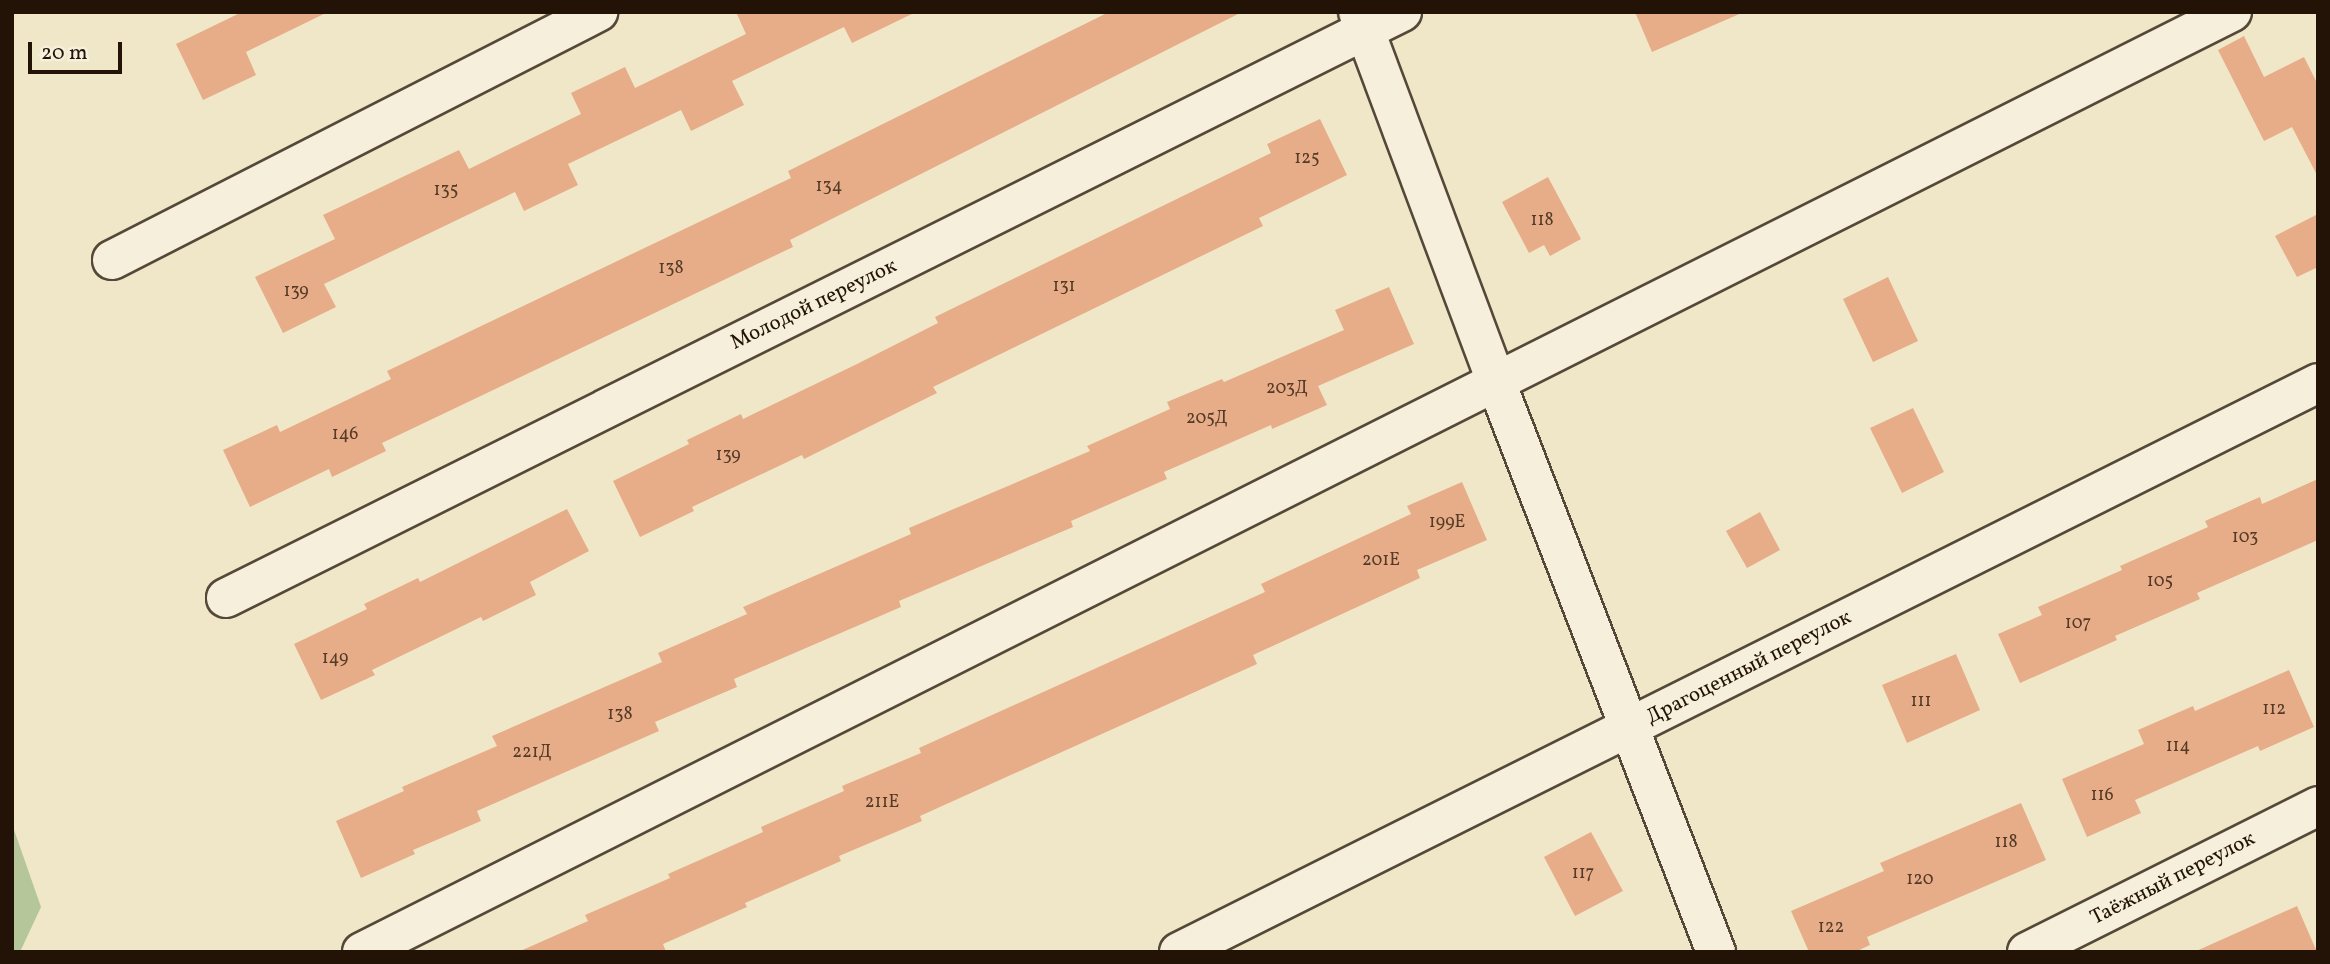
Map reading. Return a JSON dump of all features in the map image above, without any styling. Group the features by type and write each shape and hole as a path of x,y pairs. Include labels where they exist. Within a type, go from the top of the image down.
{"street":[{"path":"112,260 598,12"},
{"name":"Молодой переулок","path":"226,598 1362,21 1402,12"},
{"path":"362,952 2232,12"},
{"path":"1362,21 1496,382 1716,952"},
{"name":"Драгоценный переулок","path":"1179,952 2318,383"},
{"name":"Таёжный переулок","path":"2027,952 2318,806"}],"green space":[{"path":"12,824 41,907 20,952 12,952"}],"building":[{"path":"242,12 328,12 246,52 256,75 203,100 176,44"},
{"path":"736,12 916,12 852,43 844,27 732,81 744,105 691,131 681,110 568,164 578,185 524,211 515,192 324,284 336,307 283,333 255,277 335,239 323,215 459,150 469,169 581,114 571,93 625,67 635,88 746,34"},
{"path":"1109,12 1242,12 790,240 793,247 382,443 386,451 332,477 329,469 250,507 223,450 277,425 280,432 391,379 387,371 791,178 788,171"},
{"path":"1635,12 1744,12 1652,52"},
{"path":"2244,36 2264,77 2304,57 2318,85 2318,177 2292,127 2264,141 2218,50"},
{"path":"1320,119 1347,175 1259,218 1263,226 933,387 937,393 804,459 802,455 692,507 694,511 640,537 613,481 689,444 687,440 741,414 743,419 857,364 938,323 935,317 1271,153 1267,144"},
{"path":"1548,177 1581,239 1550,256 1544,245 1529,253 1502,202"},
{"path":"2318,214 2318,267 2297,277 2275,236"},
{"path":"1888,277 1918,341 1873,362 1843,299"},
{"path":"1389,287 1414,344 1318,386 1327,405 1272,429 1271,425 1164,472 1167,479 1071,521 1073,527 899,601 901,607 734,679 737,687 655,722 659,731 477,811 481,821 413,850 415,854 361,878 336,821 404,791 402,787 497,746 492,736 662,662 658,653 747,614 743,607 911,534 909,528 1090,451 1087,446 1170,409 1167,402 1222,379 1224,382 1344,330 1335,310"},
{"path":"1913,408 1944,472 1902,493 1870,428"},
{"path":"2318,479 2318,540 2197,593 2200,599 2115,636 2117,640 2020,683 1998,634 2042,615 2038,607 2122,570 2120,566 2208,527 2205,521 2260,497 2262,504"},
{"path":"1462,482 1487,540 1417,570 1420,578 1253,655 1257,664 920,816 922,821 839,856 841,861 745,903 747,907 663,944 666,952 518,952 588,921 585,915 670,878 668,874 763,832 761,827 844,791 842,786 921,753 919,748 1265,592 1261,584 1411,514 1407,506"},
{"path":"567,509 589,551 530,582 536,595 483,621 481,617 372,670 375,675 321,700 294,644 367,609 364,604 418,578 420,582"},
{"path":"1760,512 1780,550 1747,568 1726,531"},
{"path":"1956,654 1980,710 1907,743 1882,685"},
{"path":"2289,670 2314,727 2260,751 2258,746 2135,800 2141,813 2087,837 2062,779 2144,744 2138,730 2193,706 2195,711"},
{"path":"2021,803 2046,860 1867,937 1870,945 1855,952 1809,952 1791,911 1884,871 1880,863"},
{"path":"1591,832 1623,891 1575,916 1544,857"},
{"path":"2297,906 2317,952 2194,952"}]}
